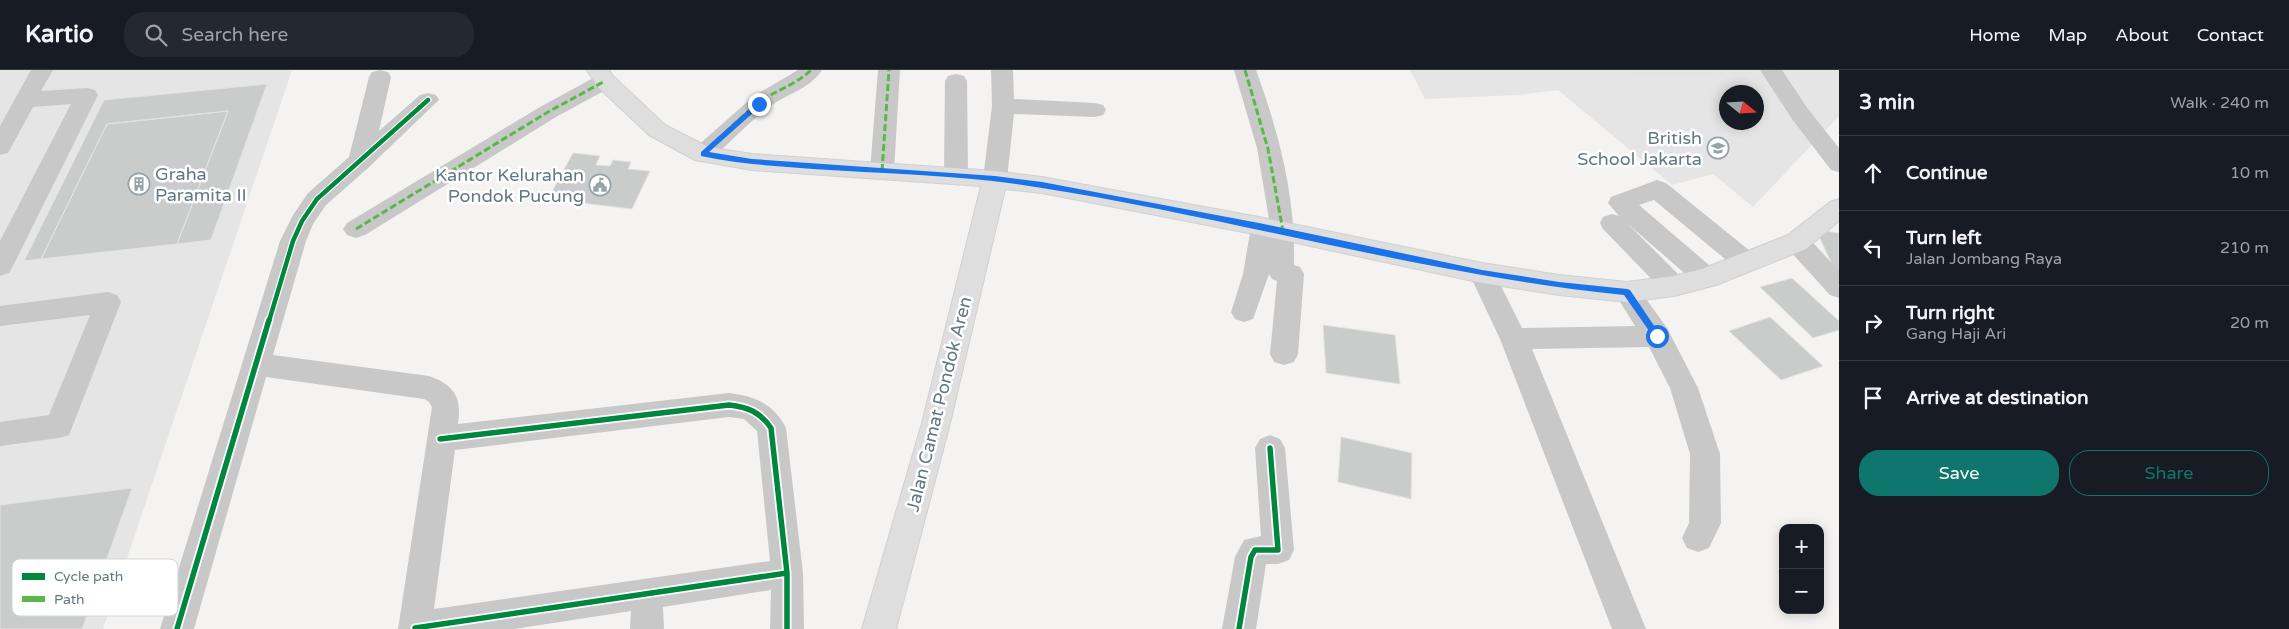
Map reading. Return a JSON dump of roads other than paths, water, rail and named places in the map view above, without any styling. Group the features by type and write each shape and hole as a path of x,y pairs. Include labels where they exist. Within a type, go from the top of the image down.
{"main road":[{"path":"602,75 657,130 703,154 752,162 995,179 1042,185 1273,229 1482,273 1559,285 1627,292 1674,286 1707,278 1797,242 1839,208"},
{"name":"Jalan Camat Pondok Aren","path":"879,629 936,423 995,179"}],"street":[{"path":"0,147 42,70"},
{"path":"703,154 759,104 772,94 802,80 811,70"},
{"path":"882,171 889,70"},
{"path":"995,179 1003,106 1002,70"},
{"path":"1244,312 1273,229 1277,192 1254,92 1245,70"},
{"path":"1771,70 1800,114 1839,164"},
{"path":"356,229 548,112 602,75"},
{"path":"360,162 380,77"},
{"path":"956,81 956,176"},
{"path":"0,266 87,94 25,100"},
{"path":"177,629 293,241 302,221 317,199 428,100"},
{"path":"1003,106 1095,110"},
{"path":"1800,114 1839,147"},
{"path":"1707,278 1620,203 1657,189 1746,262"},
{"path":"1612,223 1674,286"},
{"path":"1273,229 1281,272 1291,274 1284,354"},
{"path":"1797,242 1839,288"},
{"path":"1482,273 1514,339 1629,629"},
{"path":"1627,292 1657,336 1684,388 1706,454 1705,522 1698,538"},
{"path":"0,293 8,315 108,302 59,426 0,434"},
{"path":"1514,339 1657,336"},
{"path":"256,364 429,388 440,394 446,408 440,439 415,628 788,573"},
{"path":"440,439 730,405 748,407 762,414 771,428 788,573 787,629"},
{"path":"1239,629 1251,557 1255,550 1278,550 1270,448"},
{"path":"647,594 647,629"}],"place":[{"name":"British School Jakarta","path":"1718,148"},
{"name":"Graha Paramita II","path":"139,184"},
{"name":"Kantor Kelurahan Pondok Pucung","path":"600,185"}]}
